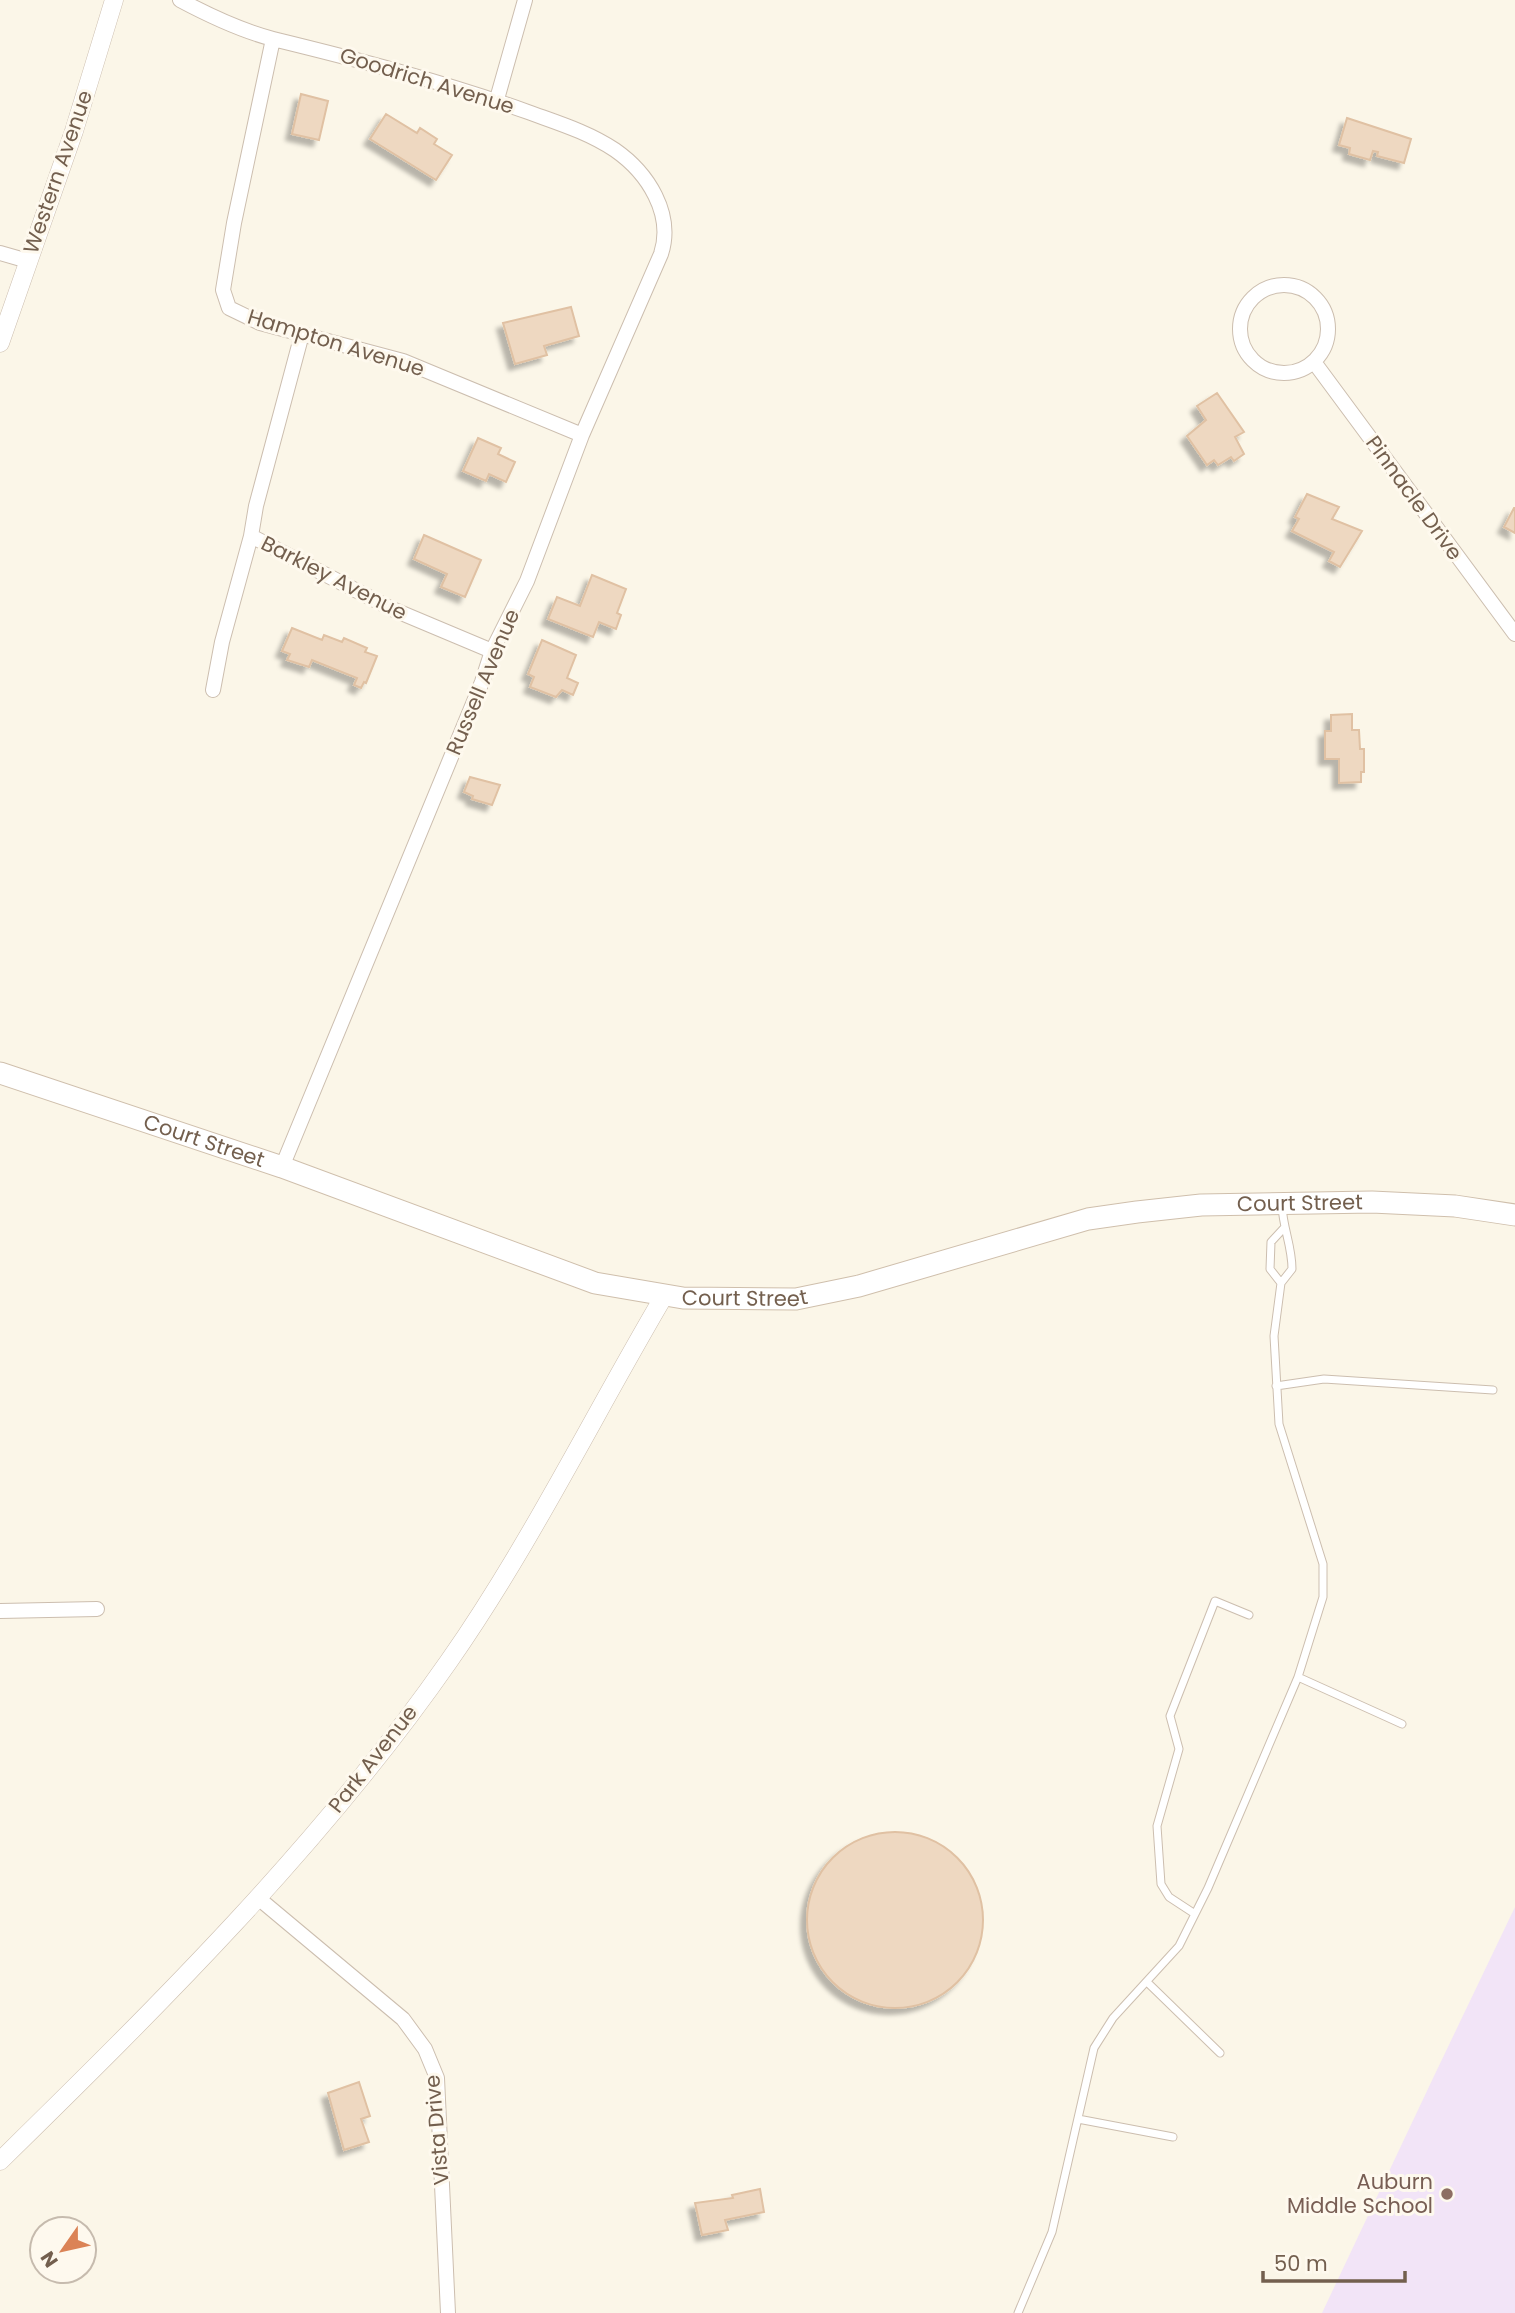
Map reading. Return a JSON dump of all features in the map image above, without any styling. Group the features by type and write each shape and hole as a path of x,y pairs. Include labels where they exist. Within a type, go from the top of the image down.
{"main road":[{"name":"Court Street","path":"0,1073 282,1167 595,1283 664,1296 718,1300 796,1299 859,1286 1088,1219 1201,1205 1413,1203 1515,1215"}],"street":[{"name":"Western Avenue","path":"0,343 74,131 114,0"},
{"name":"Goodrich Avenue","path":"180,0 227,25 497,99 570,126 599,140 633,166 655,195"},
{"path":"497,99 525,0"},
{"name":"Hampton Avenue","path":"273,38 234,223 223,290 229,308 260,323 402,360 582,435"},
{"name":"Russell Avenue","path":"282,1167 482,682 492,651 527,581 582,435 665,241 662,211 655,195"},
{"path":"0,253 28,261"},
{"path":"1279,284 1297,286 1314,296 1325,310 1328,328 1325,347 1314,362 1298,371 1280,373 1262,368 1248,355 1241,338 1240,320 1248,303 1261,290 1279,284"},
{"name":"Barkley Avenue","path":"302,334 256,506 251,536 392,609 492,651"},
{"name":"Pinnacle Drive","path":"1314,362 1515,634"},
{"path":"213,690 222,642 251,536"},
{"name":"Park Avenue","path":"0,2161 145,2017 257,1897 387,1742 506,1576 664,1296"},
{"path":"0,1611 97,1609"},
{"name":"Vista Drive","path":"257,1897 403,2020 425,2049 437,2078 448,2313"}],"lane":[{"path":"1018,2313 1052,2232 1094,2048 1113,2018 1179,1946 1298,1677 1323,1597 1323,1564 1279,1424 1275,1336 1281,1283 1292,1269 1292,1248 1283,1229 1282,1204"},
{"path":"1281,1283 1270,1269 1271,1242 1283,1229"},
{"path":"1276,1386 1324,1379 1493,1390"},
{"path":"1195,1914 1170,1897 1161,1884 1157,1826 1179,1749 1170,1716 1215,1601 1249,1615"},
{"path":"1298,1677 1402,1724"},
{"path":"1147,1982 1220,2053"},
{"path":"1077,2119 1173,2137"}],"shaded area":[{"name":"Auburn Middle School","path":"1515,1907 1515,2313 1322,2313 1435,2074"}],"building":[{"path":"301,94 328,101 319,140 292,134"},
{"path":"386,114 417,133 420,128 437,139 434,144 452,155 436,180 370,139"},
{"path":"1347,118 1411,139 1404,163 1377,156 1378,152 1373,151 1370,160 1349,154 1350,148 1339,145"},
{"path":"571,307 579,336 544,346 547,355 515,364 503,323"},
{"path":"1217,393 1244,432 1235,437 1244,454 1234,461 1231,457 1218,465 1214,460 1207,465 1187,436 1206,420 1197,406"},
{"path":"478,438 501,448 498,454 515,462 506,482 489,474 486,481 463,471"},
{"path":"1307,494 1339,507 1332,519 1362,531 1340,567 1329,561 1334,552 1292,531 1299,519 1295,517"},
{"path":"1515,508 1515,533 1504,527"},
{"path":"424,535 481,560 465,597 441,587 447,574 414,559"},
{"path":"592,575 626,589 617,613 621,615 616,629 599,622 593,637 548,619 557,597 580,606"},
{"path":"292,628 322,640 324,635 342,642 344,638 367,648 365,652 377,656 366,683 364,682 361,688 354,685 357,678 312,660 309,667 287,660 290,654 282,651"},
{"path":"542,640 576,655 567,678 578,683 573,695 562,690 556,697 530,687 534,677 528,674"},
{"path":"1352,714 1352,730 1359,730 1360,749 1364,749 1364,772 1361,772 1361,782 1339,783 1339,759 1325,759 1325,731 1331,731 1331,715"},
{"path":"470,777 500,785 492,805 472,799 473,796 464,792"},
{"path":"895,1832 929,1839 957,1858 976,1886 983,1920 976,1954 957,1982 929,2001 895,2008 861,2001 833,1982 814,1954 807,1920 814,1886 833,1858 861,1839"},
{"path":"359,2082 370,2116 361,2119 369,2142 344,2150 328,2093"},
{"path":"760,2189 764,2212 725,2220 728,2230 702,2235 695,2203 733,2198 732,2195"}],"place":[{"name":"Auburn Middle School","path":"1447,2194"}]}
